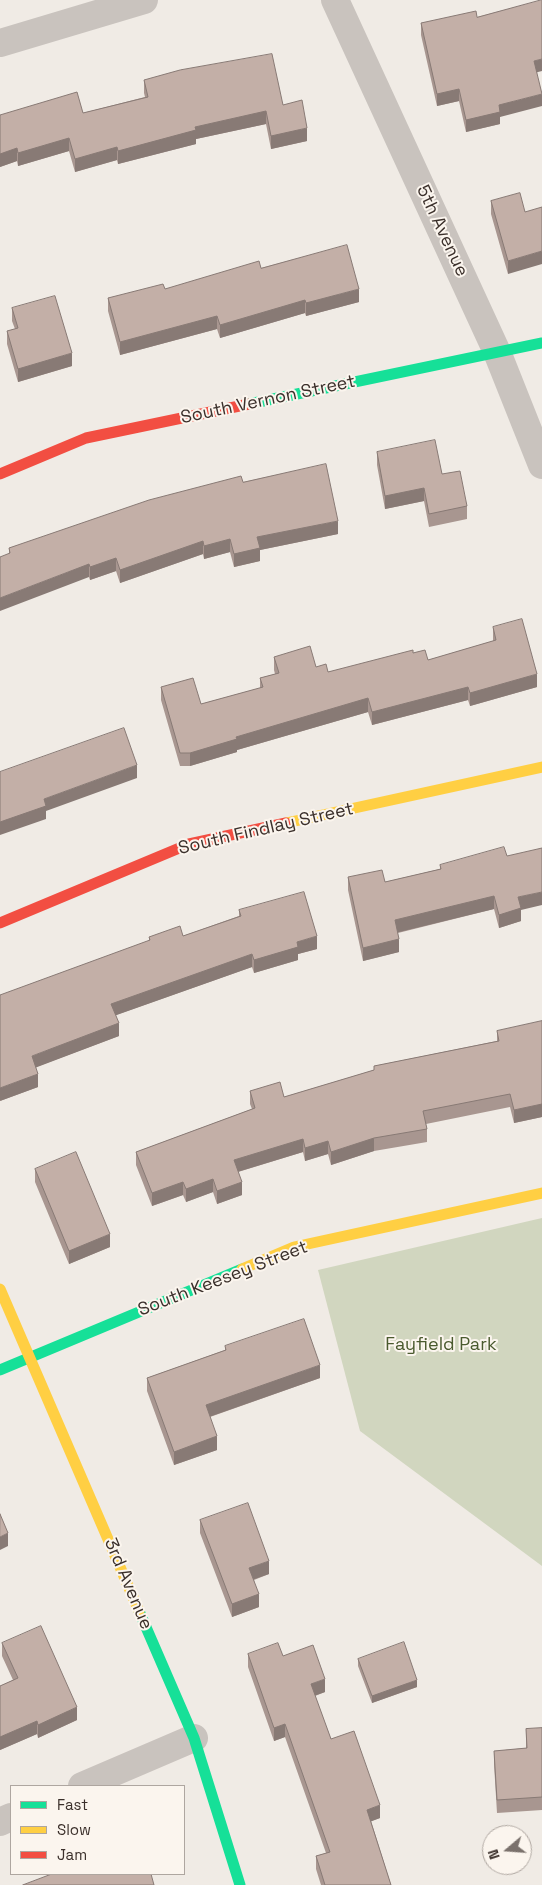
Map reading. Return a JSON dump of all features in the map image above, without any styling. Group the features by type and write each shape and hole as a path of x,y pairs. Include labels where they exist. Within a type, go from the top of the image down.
{"street":[{"path":"0,43 144,0"},
{"name":"5th Avenue","path":"335,0 497,352 542,465"},
{"name":"South Vernon Street","path":"0,474 86,438 542,343"},
{"name":"South Findlay Street","path":"0,923 188,844 542,767"},
{"name":"South Keesey Street","path":"0,1370 294,1247 542,1193"},
{"name":"3rd Avenue","path":"0,1289 194,1738 240,1885"},
{"path":"84,1785 194,1738"}],"green space":[{"name":"Fayfield Park","path":"542,1218 542,1566 360,1431 318,1270"}],"building":[{"path":"542,0 542,59 534,61 542,94 499,105 500,112 466,120 459,89 437,94 421,23 476,11 477,17"},
{"path":"272,54 283,105 302,100 307,128 271,136 266,111 195,127 196,130 118,151 117,147 75,159 69,138 18,153 17,148 0,154 0,115 77,92 83,113 148,97 144,80 180,70"},
{"path":"520,193 525,212 542,207 542,251 508,261 491,201"},
{"path":"347,245 359,289 306,303 305,300 220,325 217,316 120,342 108,298 163,284 165,289 259,261 261,268"},
{"path":"55,296 72,353 18,369 7,331 18,328 12,308"},
{"path":"435,440 442,474 460,471 467,506 429,514 424,488 385,496 377,452"},
{"path":"326,464 338,521 257,537 260,548 234,554 230,539 204,546 203,541 120,570 116,558 90,567 89,564 0,598 0,557 10,553 9,548 149,500 241,476 243,482"},
{"path":"522,619 537,674 470,693 468,687 372,712 368,698 236,737 237,739 190,753 180,753 161,687 193,678 201,704 263,687 260,678 279,673 274,657 310,646 316,667 326,664 328,672 413,650 413,653 425,650 428,660 496,640 493,627"},
{"path":"124,728 137,765 44,799 46,806 0,822 0,772"},
{"path":"504,847 507,856 542,848 542,892 518,897 521,908 499,915 494,896 395,920 399,939 363,948 348,877 382,870 385,882 441,869 440,865"},
{"path":"304,892 317,936 297,942 298,947 254,960 252,954 111,1004 119,1023 32,1056 38,1074 0,1088 0,995 150,940 149,937 180,926 183,936 241,916 239,910"},
{"path":"542,1021 542,1104 514,1110 510,1094 423,1111 427,1129 374,1138 331,1152 328,1141 305,1148 303,1139 234,1160 242,1182 217,1191 213,1179 186,1189 183,1182 152,1193 136,1152 255,1108 250,1091 280,1082 284,1097 374,1070 374,1066 499,1041 497,1031"},
{"path":"76,1152 110,1234 69,1251 35,1169"},
{"path":"304,1319 320,1365 206,1405 217,1436 174,1452 147,1378 226,1350 225,1346"},
{"path":"248,1503 269,1561 249,1568 259,1594 232,1604 200,1520"},
{"path":"0,1514 8,1533 0,1537"},
{"path":"41,1626 77,1707 38,1725 37,1721 0,1737 0,1686 18,1678 2,1643"},
{"path":"404,1642 417,1680 372,1696 358,1659"},
{"path":"278,1643 283,1656 313,1645 325,1679 311,1684 331,1739 354,1731 380,1805 367,1810 391,1885 325,1885 316,1856 330,1852 285,1724 274,1728 248,1654"},
{"path":"542,1728 542,1797 497,1800 494,1751 527,1748 526,1729"},
{"path":"49,1875 151,1875 154,1885 23,1885"}],"traffic: fast":[{"path":"249,404 542,343"},
{"path":"0,1370 242,1269"},
{"path":"139,1611 194,1738 240,1885"}],"traffic: slow":[{"path":"286,823 542,767"},
{"path":"242,1269 294,1247 542,1193"},
{"path":"0,1289 139,1611"}],"traffic: jam":[{"path":"0,474 86,438 249,404"},
{"path":"0,923 189,844 286,823"}]}
